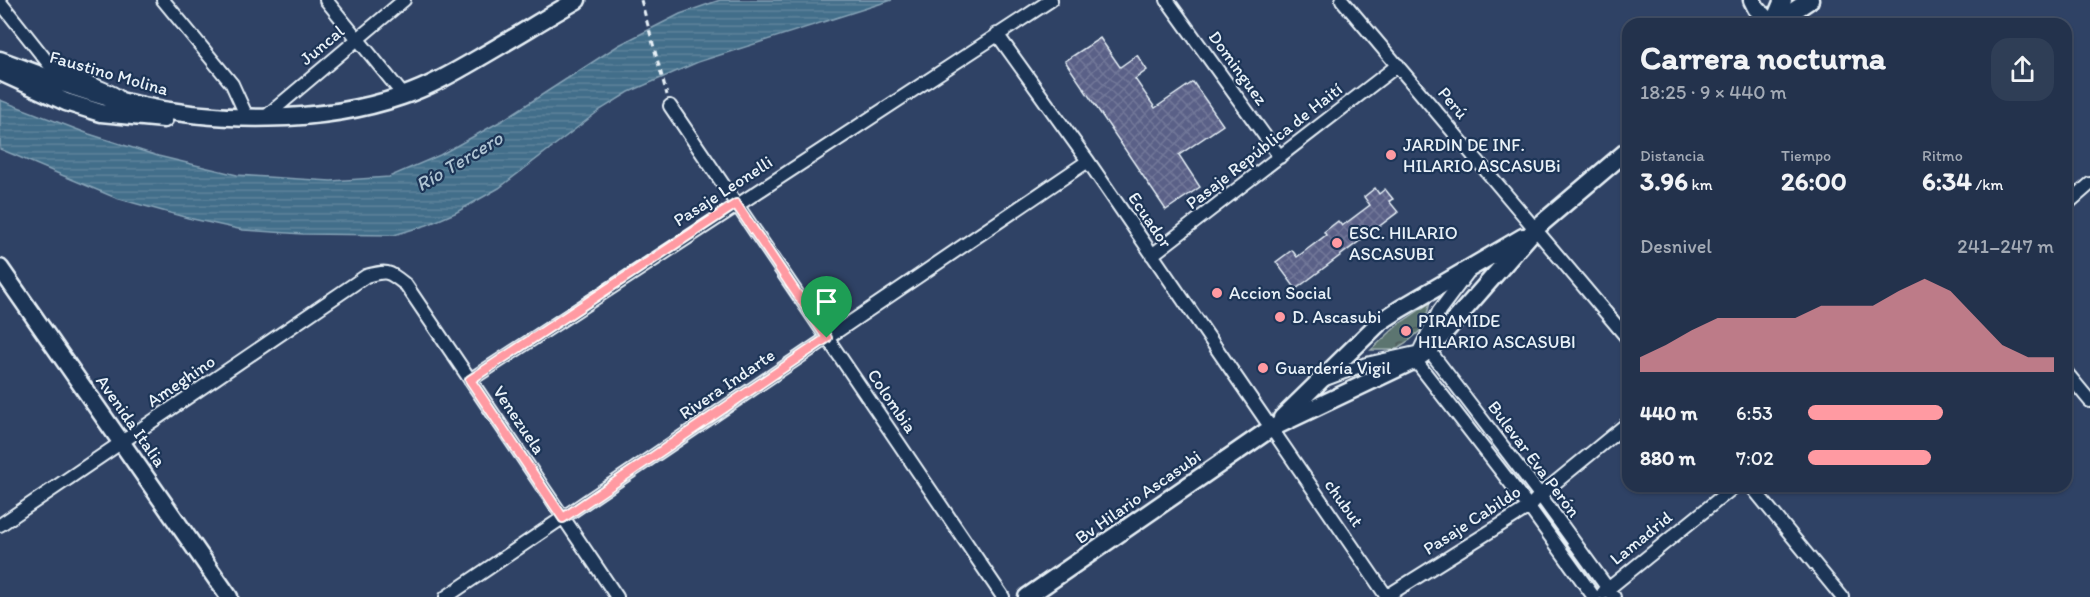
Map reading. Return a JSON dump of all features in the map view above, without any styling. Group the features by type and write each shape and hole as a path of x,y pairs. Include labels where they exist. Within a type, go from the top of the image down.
{"street":[{"path":"163,0 256,117"},
{"path":"326,0 404,96"},
{"name":"Juncal","path":"256,117 404,0"},
{"name":"Faustino Molina","path":"0,60 130,103 166,110 256,117 340,112 404,96 449,75 577,0"},
{"name":"Pasaje Leonelli","path":"470,380 1051,0"},
{"name":"Dominguez","path":"1167,0 1280,157"},
{"name":"Perú","path":"1342,0 1622,332"},
{"path":"1752,0 1756,8 1767,18"},
{"path":"1776,18 1783,0"},
{"path":"0,2 31,43 56,69 104,87 130,103"},
{"path":"1782,18 1806,2"},
{"name":"Ecuador","path":"997,34 1088,161 1270,429"},
{"name":"Pasaje República de Haití","path":"1152,255 1398,65"},
{"name":"Faustino Molina","path":"0,72 66,102 101,113 171,119 210,114"},
{"name":"Colombia","path":"670,106 1003,597"},
{"path":"1270,429 1421,354 1535,229 1622,155"},
{"name":"Rivera Indarte","path":"446,597 1088,161"},
{"path":"2072,200 2090,184"},
{"path":"1270,429 1380,322 1535,229"},
{"path":"1421,354 1439,311 1474,265"},
{"name":"Avenida Italia","path":"0,268 229,597"},
{"name":"Venezuela","path":"383,271 406,285 617,597"},
{"name":"Ameghino","path":"0,525 366,276 383,271"},
{"path":"1320,382 1366,364 1421,354"},
{"name":"Bulevar Eva Perón","path":"1421,354 1540,495 1607,594"},
{"name":"Bulevar Eva Perón","path":"1421,354 1594,597"},
{"path":"2072,378 2088,395"},
{"name":"Pasaje Cabildo","path":"1387,597 1529,507 1540,495 1622,428"},
{"name":"chubut","path":"1270,429 1387,597"},
{"name":"Bv Hilario Ascasubi","path":"1027,597 1270,429"},
{"name":"Lamadrid","path":"1607,594 1728,492"},
{"path":"1756,492 1842,597"}],"path":[{"path":"641,0 670,106"}],"green space":[{"path":"1430,303 1423,328 1410,340 1394,350 1371,350 1399,324"}],"water":[{"name":"Río Tercero","path":"720,0 892,0 698,62 629,92 600,110 499,188 455,213 394,235 303,234 243,230 188,218 116,198 0,149 0,100 89,134 158,156 237,175 331,181 389,177 440,155 503,120 619,45 680,14"}],"building":[{"path":"1100,38 1120,67 1137,55 1147,70 1135,79 1155,108 1193,82 1223,125 1179,155 1200,187 1166,210 1065,61"},
{"name":"ESC. HILARIO ASCASUBI","path":"1375,188 1379,194 1385,189 1393,199 1389,201 1398,212 1296,289 1276,262 1292,250 1297,257 1326,235 1324,232 1338,221 1342,226 1370,205 1364,197"}],"place":[{"name":"JARDIN DE INF. HILARIO ASCASUBi","path":"1391,155"},
{"name":"ESC. HILARIO ASCASUBI","path":"1337,243"},
{"name":"Accion Social","path":"1217,293"},
{"name":"D. Ascasubi","path":"1280,317"},
{"name":"PIRAMIDE HILARIO ASCASUBI","path":"1406,331"},
{"name":"Guardería Vigil","path":"1263,368"}],"route":[{"path":"736,204 827,338 563,518 470,380 736,204"}]}
